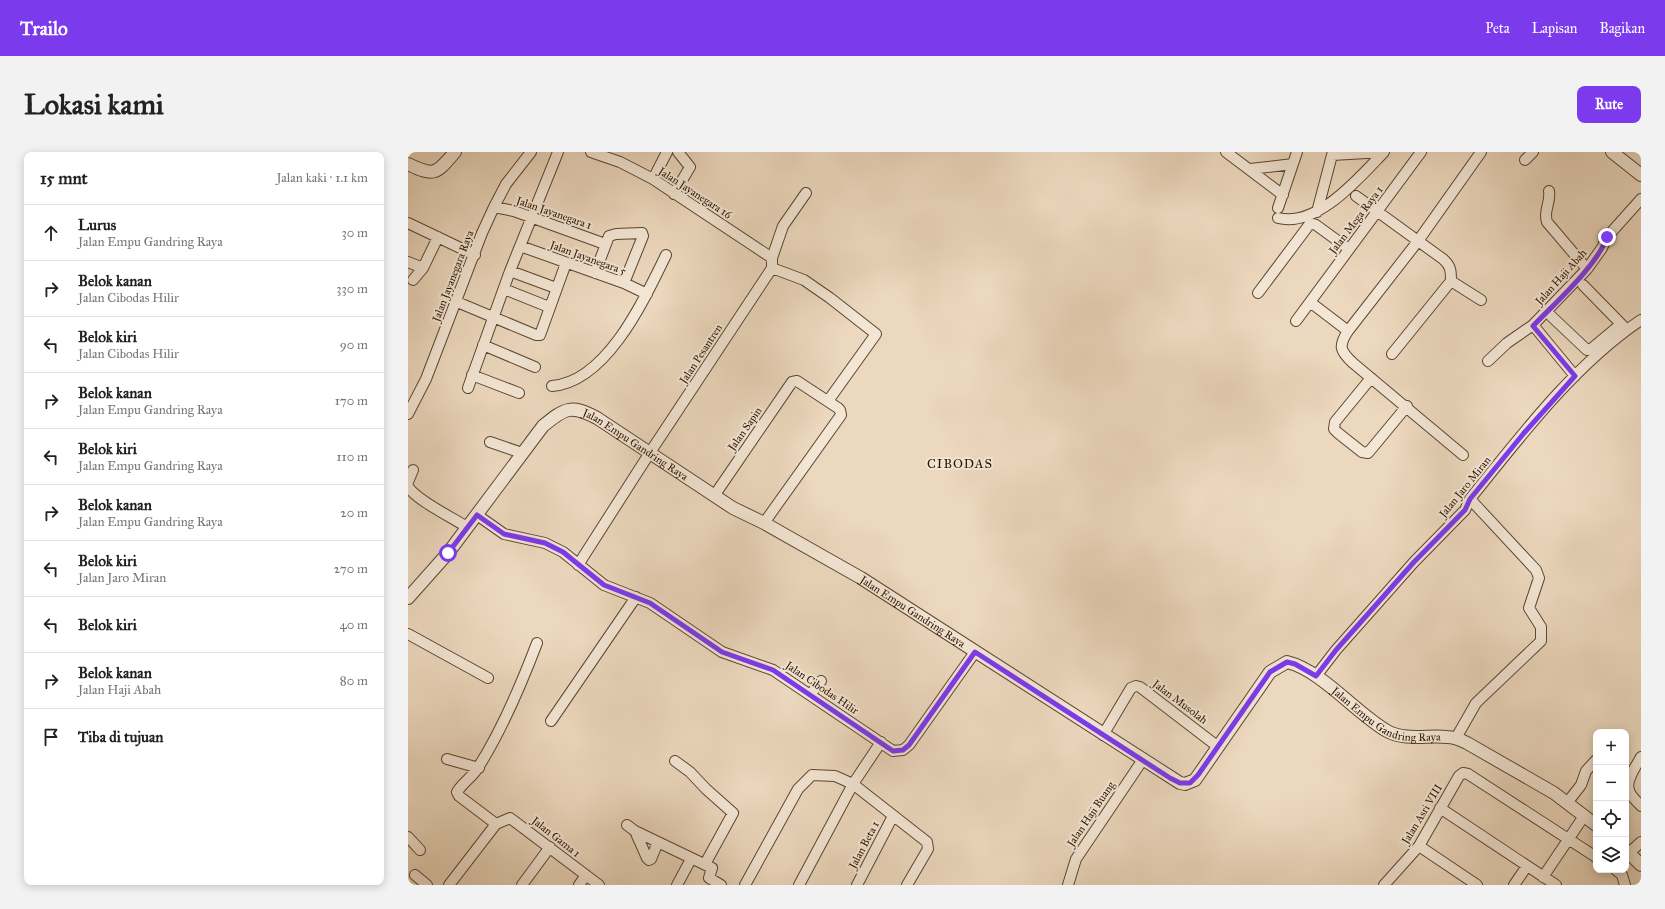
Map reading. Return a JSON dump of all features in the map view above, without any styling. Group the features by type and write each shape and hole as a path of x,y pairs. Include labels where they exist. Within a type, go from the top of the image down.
{"street":[{"path":"408,164 424,172 433,172 442,168 455,152"},
{"name":"Jalan Jayanegara Raya","path":"408,414 426,379 457,302 482,233 494,207 506,184 531,152"},
{"path":"468,388 510,271 558,152"},
{"name":"Jalan Jayanegara 16","path":"591,152 620,162 653,179 772,263 804,280 830,298 876,334 828,401"},
{"path":"653,179 667,152"},
{"path":"674,194 690,168 678,152"},
{"path":"1226,152 1283,195"},
{"path":"1278,208 1297,152"},
{"path":"1317,212 1330,154 1384,152"},
{"path":"1278,218 1287,221 1294,220 1317,212 1326,207 1384,152"},
{"name":"Jalan Mega Raya 1","path":"1296,321 1421,152"},
{"path":"1463,455 1407,406 1346,356 1342,350 1342,341 1348,331 1418,241 1480,152"},
{"path":"1525,160 1533,152"},
{"path":"1612,152 1641,175"},
{"path":"1250,169 1293,164"},
{"path":"1549,191 1550,201 1546,212 1547,222 1587,269"},
{"name":"Jalan Pesantren","path":"649,454 772,263 783,226 806,193"},
{"path":"1356,196 1449,264 1451,269 1451,281 1392,354"},
{"name":"Jalan Haji Abah","path":"1488,361 1507,343 1533,326 1587,269 1602,248 1607,237 1641,199"},
{"name":"Jalan Jayanegara 1","path":"494,207 514,210 605,244"},
{"path":"408,223 475,255"},
{"path":"1258,292 1310,225 1316,225 1349,249"},
{"path":"595,273 608,236 616,234 642,233 643,234 624,283"},
{"path":"413,280 423,268 438,237"},
{"name":"Jalan Jayanegara 5","path":"520,246 624,283 647,294"},
{"path":"552,386 570,383 589,370 610,351 630,323 647,294 666,255"},
{"path":"408,262 423,268"},
{"path":"457,302 538,335 541,333 566,263"},
{"path":"510,271 556,288"},
{"path":"1451,281 1481,300"},
{"path":"1551,316 1587,350 1591,349 1624,327 1583,285"},
{"path":"504,289 550,307"},
{"path":"1310,302 1348,331"},
{"name":"Jalan Jaro Miran","path":"1316,676 1336,650 1408,568 1465,510 1470,499 1524,433 1575,376 1624,327 1641,320"},
{"path":"1533,326 1575,376"},
{"path":"483,345 535,367"},
{"path":"472,375 519,393"},
{"path":"1371,378 1335,422 1334,426 1338,433 1362,452 1368,453 1407,406"},
{"name":"Jalan Sapin","path":"714,496 792,382 795,380 799,382 828,401"},
{"path":"764,523 840,417 840,410 828,401"},
{"name":"Jalan Empu Gandring Raya","path":"408,598 448,553 543,426 559,413 571,409 584,411 597,418 649,454 733,508 764,523 861,578 1175,781 1185,784 1195,780 1270,672 1287,662 1295,664 1316,676 1386,730 1400,736 1456,738 1468,743 1531,779 1593,823"},
{"path":"490,442 522,453"},
{"path":"578,565 649,454"},
{"path":"408,482 413,470"},
{"path":"408,486 410,490 423,500 466,527"},
{"path":"1456,738 1476,703 1541,641 1541,626 1529,608 1539,578 1536,570 1470,499"},
{"name":"Jalan Cibodas Hilir","path":"477,515 504,534 545,543 563,552 604,585 650,603 722,652 773,670 893,751 903,750 909,745 975,652"},
{"path":"551,721 636,597"},
{"path":"408,634 488,678"},
{"path":"450,885 496,824 459,796 457,792 479,768 520,688 537,643"},
{"path":"810,695 821,681"},
{"name":"Jalan Musolah","path":"1103,735 1131,688 1136,686 1140,687 1218,746"},
{"path":"800,885 853,784 881,742"},
{"path":"1641,757 1629,780 1628,786 1631,794 1641,806"},
{"path":"447,759 479,768"},
{"path":"675,761 690,772 706,789 733,813 705,864"},
{"name":"Jalan Haji Buang","path":"1068,885 1076,859 1142,761"},
{"path":"1567,803 1581,785 1586,771 1593,763"},
{"name":"Jalan Asri VIII","path":"1389,883 1419,846 1458,776 1463,773 1468,774 1568,838"},
{"path":"745,885 798,789 812,775 836,776 853,784 928,844 928,849 907,885"},
{"path":"1440,808 1556,885"},
{"name":"Jalan Beta 1","path":"857,885 893,816"},
{"path":"1544,877 1568,838 1584,816"},
{"name":"Jalan Gama 1","path":"496,824 509,818 513,818 599,885"},
{"path":"658,842 651,859 649,860 631,828 691,859 705,864 712,869 708,878 722,885"},
{"path":"408,837 420,850"},
{"path":"1568,838 1593,855"},
{"path":"1629,851 1641,842"},
{"path":"1419,846 1477,885"},
{"path":"522,885 550,847"},
{"path":"1629,853 1641,865"},
{"path":"677,885 691,859"},
{"path":"1514,885 1527,866"},
{"path":"1620,873 1622,875 1625,885"},
{"path":"415,875 427,885"},
{"path":"579,885 586,875"}],"district":[{"name":"CIBODAS","path":"960,464"}],"route":[{"path":"448,553 466,527 477,515 504,534 545,543 563,552 604,585 650,603 722,652 773,670 893,751 903,750 909,745 975,652 1170,778 1180,783 1190,783 1195,780 1270,672 1287,662 1302,667 1316,676 1336,650 1414,562 1465,510 1470,499 1524,433 1575,376 1533,326 1587,269 1602,248 1607,237"}]}
